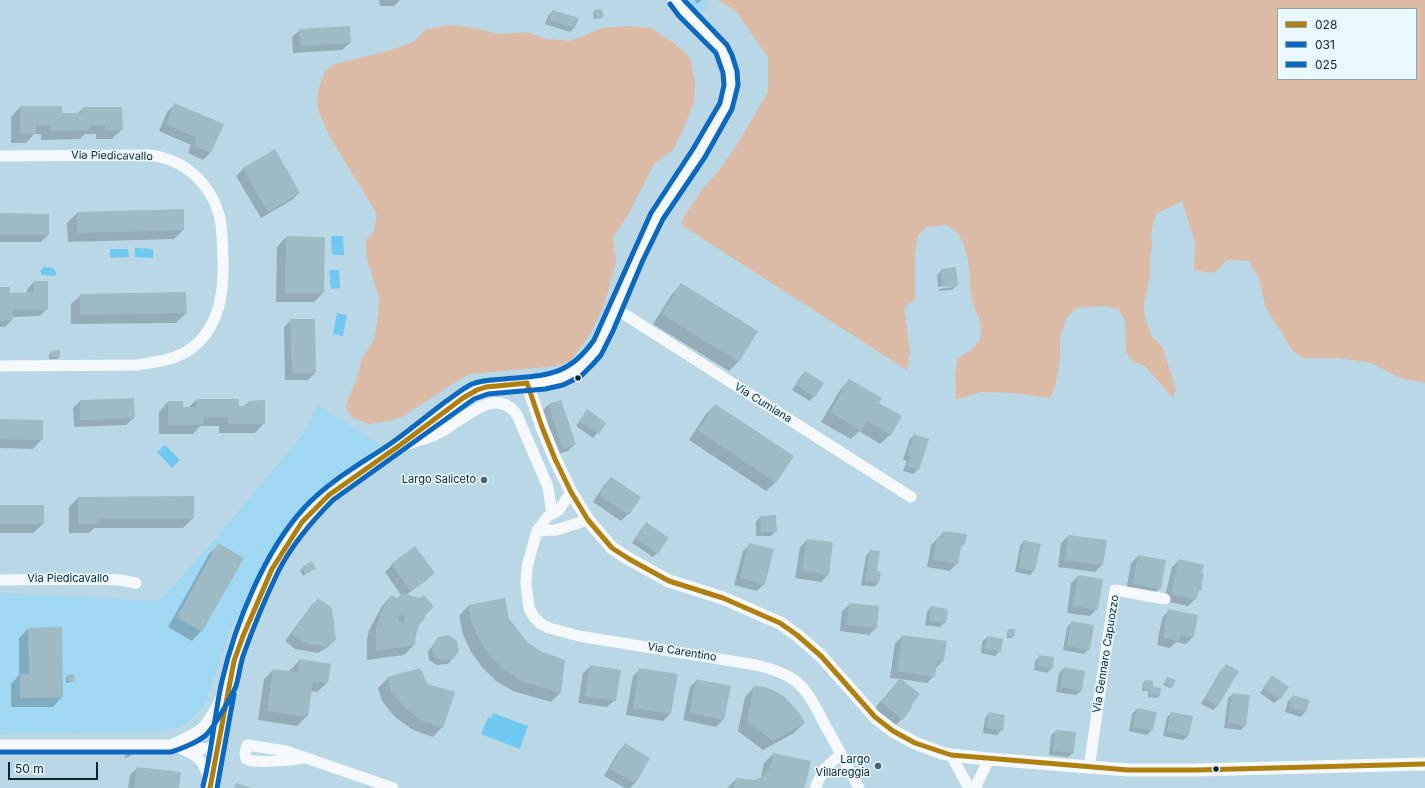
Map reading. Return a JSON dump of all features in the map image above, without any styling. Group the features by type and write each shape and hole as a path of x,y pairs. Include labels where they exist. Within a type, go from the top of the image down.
{"main road":[{"path":"210,786 234,661 252,612 272,569 294,532 310,512 329,495 476,390 544,382 561,378 577,370 595,351 616,309 637,257 657,216 699,153 726,106 729,96 731,85 730,72 722,49 684,12 675,0"}],"street":[{"name":"Via Piedicavallo","path":"0,156 148,155 164,158 179,164 199,179 215,203 221,226 223,265 221,299 211,324 195,345 187,351 171,358 156,362 123,365 0,366"},
{"name":"Via Cumiana","path":"616,309 911,497"},
{"path":"527,383 544,433 571,492 588,520 612,548 644,568 669,581 723,598 780,623 797,635 821,656 875,717 915,743 951,755 1089,768 1191,770 1425,764"},
{"path":"400,445 421,441 441,432 481,406 494,403 509,406 517,415 548,487 552,514"},
{"name":"Via Carentino","path":"571,492 559,510 548,516 537,531 527,567 526,584 530,608 534,616 541,624 549,628 579,636 742,662 774,669 792,678 811,699 859,788"},
{"path":"537,531 556,530 588,520"},
{"name":"Via Piedicavallo","path":"0,580 101,579 136,583"},
{"name":"Via Gennaro Capuozzo","path":"1089,768 1115,590 1165,599"},
{"path":"170,745 193,734 204,726 211,717 229,684"},
{"path":"0,745 170,745 207,749 218,744"},
{"path":"170,745 197,757 205,767 210,786"},
{"path":"815,788 824,769 841,754"},
{"path":"951,755 969,788"},
{"path":"304,758 393,788"},
{"path":"975,788 989,759"}],"shaded area":[{"path":"681,0 706,0 708,9 690,10"},
{"path":"718,0 1425,0 1425,383 1400,378 1371,363 1339,358 1303,358 1293,351 1266,308 1259,279 1249,261 1227,260 1214,273 1194,270 1195,243 1182,201 1156,214 1151,233 1152,248 1150,257 1150,276 1144,304 1145,318 1152,337 1162,346 1176,389 1173,398 1145,366 1134,362 1126,353 1125,321 1119,309 1105,306 1076,308 1066,319 1060,338 1060,359 1055,388 1050,398 1011,393 981,392 956,400 955,373 958,358 970,351 977,344 981,335 981,325 972,299 966,251 958,234 947,225 927,227 918,235 915,253 915,300 904,307 910,352 907,370 683,226 682,220 703,188 718,172 735,148 768,92 768,57 736,11"},
{"path":"451,25 474,28 498,34 526,32 547,39 568,41 602,28 627,26 651,28 671,41 690,57 695,83 694,102 673,150 654,164 628,215 613,237 616,262 604,305 591,333 571,360 557,366 470,374 402,417 369,424 353,418 346,409 348,398 356,382 362,358 374,340 378,315 379,298 367,259 366,240 374,231 377,214 330,137 318,110 317,98 325,71 335,64 395,49 413,42 426,29"},
{"path":"331,236 343,236 344,255 332,255"},
{"path":"135,248 153,249 153,258 135,257"},
{"path":"110,249 128,249 129,257 110,258"},
{"path":"43,267 53,268 56,275 42,275 40,271"},
{"path":"329,270 339,270 340,288 331,289"},
{"path":"337,313 347,315 343,336 333,334"},
{"path":"317,405 380,444 285,532 231,628 204,706 185,725 160,731 0,734 0,593 160,601 216,538 304,433"},
{"path":"165,445 180,460 172,468 157,452"},
{"path":"493,713 528,726 520,749 481,734 488,717 491,718"}],"building":[{"path":"602,9 604,16 596,18 594,10"},
{"path":"552,10 579,18 575,28 549,20"},
{"path":"350,26 351,43 300,46 299,29"},
{"path":"174,103 224,124 211,153 194,146 197,138 166,124"},
{"path":"20,106 62,106 62,113 82,113 82,107 122,107 123,130 105,130 105,125 90,125 90,130 50,131 50,125 36,125 36,134 20,134"},
{"path":"275,149 300,193 268,212 243,168"},
{"path":"184,209 184,230 77,233 77,212"},
{"path":"0,213 49,214 49,235 0,235"},
{"path":"286,236 325,237 324,293 285,293"},
{"path":"956,267 958,286 943,287 941,269"},
{"path":"34,281 48,281 48,310 13,310 13,320 0,321 0,287 10,287 10,293 34,292"},
{"path":"681,283 758,331 739,362 662,314"},
{"path":"186,292 187,313 80,315 80,294"},
{"path":"290,319 315,319 316,373 292,373"},
{"path":"60,350 60,357 51,357 51,351"},
{"path":"805,371 824,383 815,397 796,385"},
{"path":"849,379 882,398 879,403 902,416 891,435 867,421 861,431 830,412"},
{"path":"134,398 135,418 80,420 80,400"},
{"path":"196,399 239,399 239,406 248,406 248,401 265,400 265,424 229,424 228,417 203,417 203,425 168,425 168,401 183,401 183,407 196,407"},
{"path":"561,400 576,444 563,449 548,404"},
{"path":"715,404 794,456 776,483 698,430"},
{"path":"587,409 606,423 599,434 579,421"},
{"path":"0,419 43,420 43,440 0,439"},
{"path":"914,434 929,439 919,470 907,466 911,456 907,455"},
{"path":"611,477 641,497 629,515 599,495"},
{"path":"194,496 194,519 99,519 99,524 78,524 78,497"},
{"path":"0,505 44,505 44,524 0,524"},
{"path":"776,515 777,532 761,532 760,516"},
{"path":"646,522 669,538 658,554 635,538"},
{"path":"943,531 967,534 965,544 962,544 958,564 934,560 937,537 942,538"},
{"path":"1068,535 1107,540 1103,565 1065,560"},
{"path":"807,539 833,542 829,575 802,571"},
{"path":"1024,540 1041,544 1035,571 1019,568"},
{"path":"218,543 244,558 202,632 177,617"},
{"path":"749,543 774,549 765,585 740,578"},
{"path":"415,546 435,573 411,591 391,564"},
{"path":"870,550 880,551 877,571 881,572 879,583 865,581"},
{"path":"1138,555 1166,560 1161,589 1133,584"},
{"path":"1179,559 1204,565 1201,591 1199,590 1196,600 1171,594"},
{"path":"312,561 316,569 305,574 302,567"},
{"path":"1078,575 1103,579 1098,610 1073,606"},
{"path":"402,593 420,598 424,595 434,607 424,615 426,617 419,625 415,645 376,651 376,629 381,613 391,595 399,599","holes":["400,614 406,617 403,623 398,621"]},
{"path":"318,598 332,608 336,640 326,647 302,642 292,633"},
{"path":"505,598 509,619 527,642 540,651 565,660 561,693 523,682 506,671 491,657 481,643 472,624 468,605"},
{"path":"849,603 879,606 877,628 847,625"},
{"path":"931,606 948,609 946,623 929,621"},
{"path":"1168,609 1198,615 1194,637 1180,635 1178,641 1163,638"},
{"path":"1071,621 1094,625 1090,650 1067,646"},
{"path":"62,627 63,697 20,698 20,674 29,674 28,628"},
{"path":"1008,629 1015,629 1015,636 1008,636"},
{"path":"449,635 457,641 459,651 453,659 442,661 434,656 432,646 438,637"},
{"path":"902,635 947,641 944,661 937,660 935,677 897,671"},
{"path":"987,636 1003,639 1001,652 985,649"},
{"path":"1039,655 1054,657 1053,668 1038,666"},
{"path":"299,659 331,664 328,683 313,681 308,717 267,711 273,669 298,672"},
{"path":"1226,664 1239,671 1218,706 1205,699"},
{"path":"590,665 621,670 616,701 585,696"},
{"path":"1064,667 1085,671 1082,691 1060,687"},
{"path":"420,668 428,684 455,692 443,728 423,721 405,708 391,691 387,677"},
{"path":"639,668 678,674 671,714 633,708"},
{"path":"74,674 75,681 68,681 67,675"},
{"path":"1272,675 1289,687 1280,700 1263,688"},
{"path":"1167,677 1176,680 1173,687 1164,683"},
{"path":"900,678 920,694 903,720 881,702"},
{"path":"696,679 731,686 724,720 690,713"},
{"path":"1145,680 1153,681 1153,687 1161,688 1160,696 1149,695 1150,690 1144,689"},
{"path":"754,686 765,687 785,697 800,714 805,723 773,741 747,721"},
{"path":"1232,693 1250,695 1246,726 1228,723"},
{"path":"1292,695 1310,700 1306,712 1289,707"},
{"path":"1137,708 1157,712 1153,731 1133,727"},
{"path":"989,712 1005,715 1003,731 987,728"},
{"path":"1171,712 1193,716 1189,736 1167,731"},
{"path":"1056,730 1076,732 1074,753 1053,751"},
{"path":"625,743 650,758 636,783 610,769"},
{"path":"773,753 811,761 806,783 803,788 734,788 736,778 755,780 765,775 770,768"},
{"path":"137,767 181,772 179,788 134,788"},
{"path":"236,783 252,788 234,788"}],"transit line":[{"name":"031","path":"0,752 171,752 203,738 214,725 234,691 243,656 268,593 283,562 302,534 333,500 474,399 488,394 545,389 563,385 581,376 593,364 601,355 613,331 643,260 663,219 705,157 732,109 738,85 737,71 732,55 727,45 684,0"},
{"name":"025","path":"203,786 209,760 222,681 235,636 253,589 277,544 290,524 325,488 393,442 461,390 472,384 484,381 544,375 555,372 565,368 575,361 594,340 651,213 693,149 720,103 724,85 723,73 716,53 679,16 670,4"},
{"name":"028","path":"527,383 542,427 571,492 588,520 612,548 669,581 723,598 780,623 797,635 821,656 875,717 893,731 915,743 951,755 1128,770 1197,770 1425,764"},
{"name":"028","path":"210,788 234,661 243,636 272,569 302,522 329,495 463,398 486,387 527,383"},
{"name":"031","path":"217,788 234,694"}],"place":[{"name":"Largo Saliceto","path":"484,480"},
{"name":"Largo Villareggia","path":"878,766"}]}
